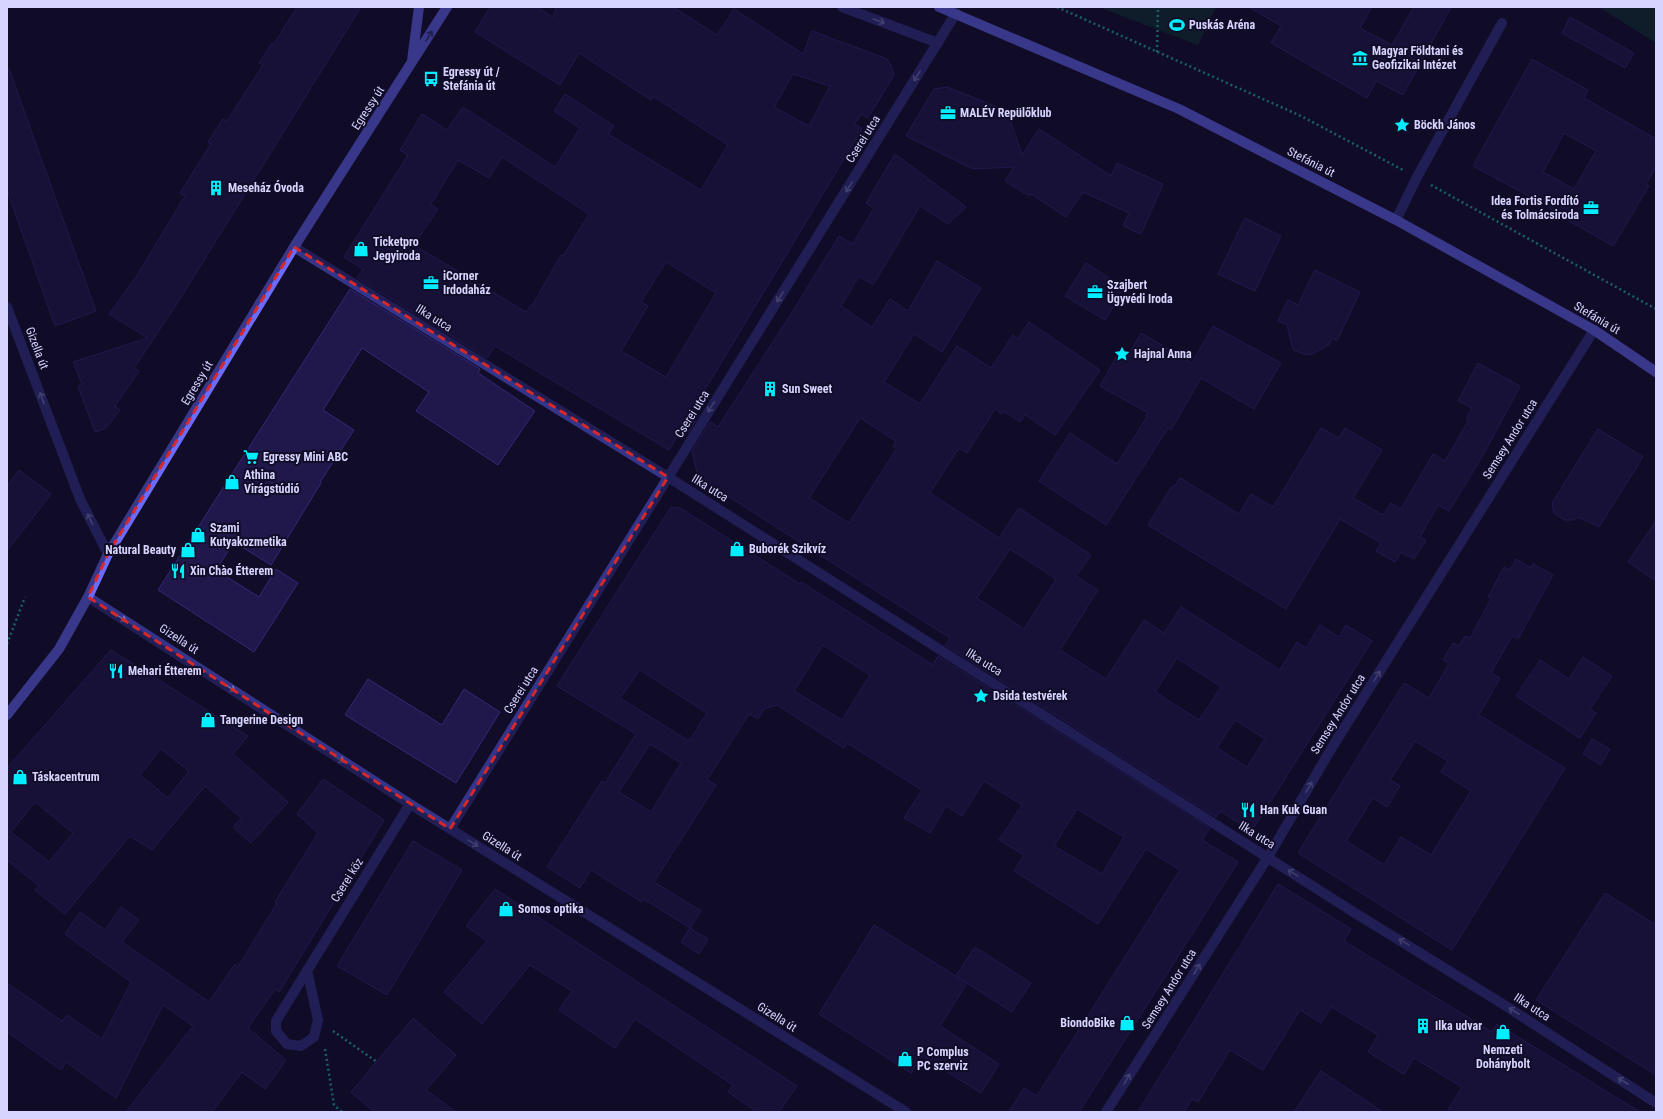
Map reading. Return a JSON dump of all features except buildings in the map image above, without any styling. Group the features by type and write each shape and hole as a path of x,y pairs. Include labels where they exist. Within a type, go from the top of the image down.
{"street":[{"name":"Egressy út","path":"411,65 419,7"},
{"name":"Egressy út","path":"7,715 59,649 88,597 108,554 294,247 447,7"},
{"path":"842,7 938,43"},
{"name":"Stefánia út","path":"939,7 1179,109 1396,220 1594,330 1656,372"},
{"name":"Cserei utca","path":"450,829 956,13"},
{"path":"1396,220 1417,177 1502,23"},
{"name":"Ilka utca","path":"294,247 668,477 1498,1001 1656,1103"},
{"name":"Gizella út","path":"7,306 80,499 108,554"},
{"name":"Semsey Andor utca","path":"1106,1112 1268,857 1335,742 1594,330"},
{"name":"Gizella út","path":"88,597 410,804 906,1112"},
{"name":"Cserei köz","path":"318,1020 314,1037 301,1046 287,1044 276,1031 276,1020 410,804"},
{"path":"307,970 318,1020"}],"path":[{"path":"1057,7 1157,52 1158,7"},
{"path":"7,644 25,597"},
{"path":"318,1020 376,1062"},
{"path":"324,1046 334,1105 342,1112"}],"highlighted area":[{"path":"294,247 668,477 450,829 88,597 108,554"}],"green space":[{"name":"Puskás Aréna","path":"1099,7 1216,7 1198,45"},
{"path":"1599,7 1656,7 1656,43"}],"place":[{"name":"Puskás Aréna","path":"1177,25"},
{"name":"Magyar Földtani és Geofizikai Intézet","path":"1360,58"},
{"name":"Egressy út / Stefánia út","path":"431,79"},
{"name":"MALÉV Repülőklub","path":"948,113"},
{"name":"Böckh János","path":"1402,125"},
{"name":"Meseház Óvoda","path":"216,188"},
{"name":"Idea Fortis Fordító és Tolmácsiroda","path":"1591,208"},
{"name":"Ticketpro Jegyiroda","path":"361,249"},
{"name":"iCorner Irdodaház","path":"431,283"},
{"name":"Szajbert Ügyvédi Iroda","path":"1095,292"},
{"name":"Hajnal Anna","path":"1122,354"},
{"name":"Sun Sweet","path":"770,389"},
{"name":"Egressy Mini ABC","path":"251,457"},
{"name":"Athina Virágstúdió","path":"232,482"},
{"name":"Szami Kutyakozmetika","path":"198,535"},
{"name":"Buborék Szikvíz","path":"737,549"},
{"name":"Natural Beauty","path":"188,550"},
{"name":"Xin Chào Étterem","path":"178,571"},
{"name":"Mehari Étterem","path":"116,671"},
{"name":"Dsida testvérek","path":"981,696"},
{"name":"Tangerine Design","path":"208,720"},
{"name":"Táskacentrum","path":"20,777"},
{"name":"Han Kuk Guan","path":"1248,810"},
{"name":"Somos optika","path":"506,909"},
{"name":"BiondoBike","path":"1127,1023"},
{"name":"Ilka udvar","path":"1423,1026"},
{"name":"Nemzeti Dohánybolt","path":"1503,1032"},
{"name":"P Complus PC szerviz","path":"905,1059"}]}
